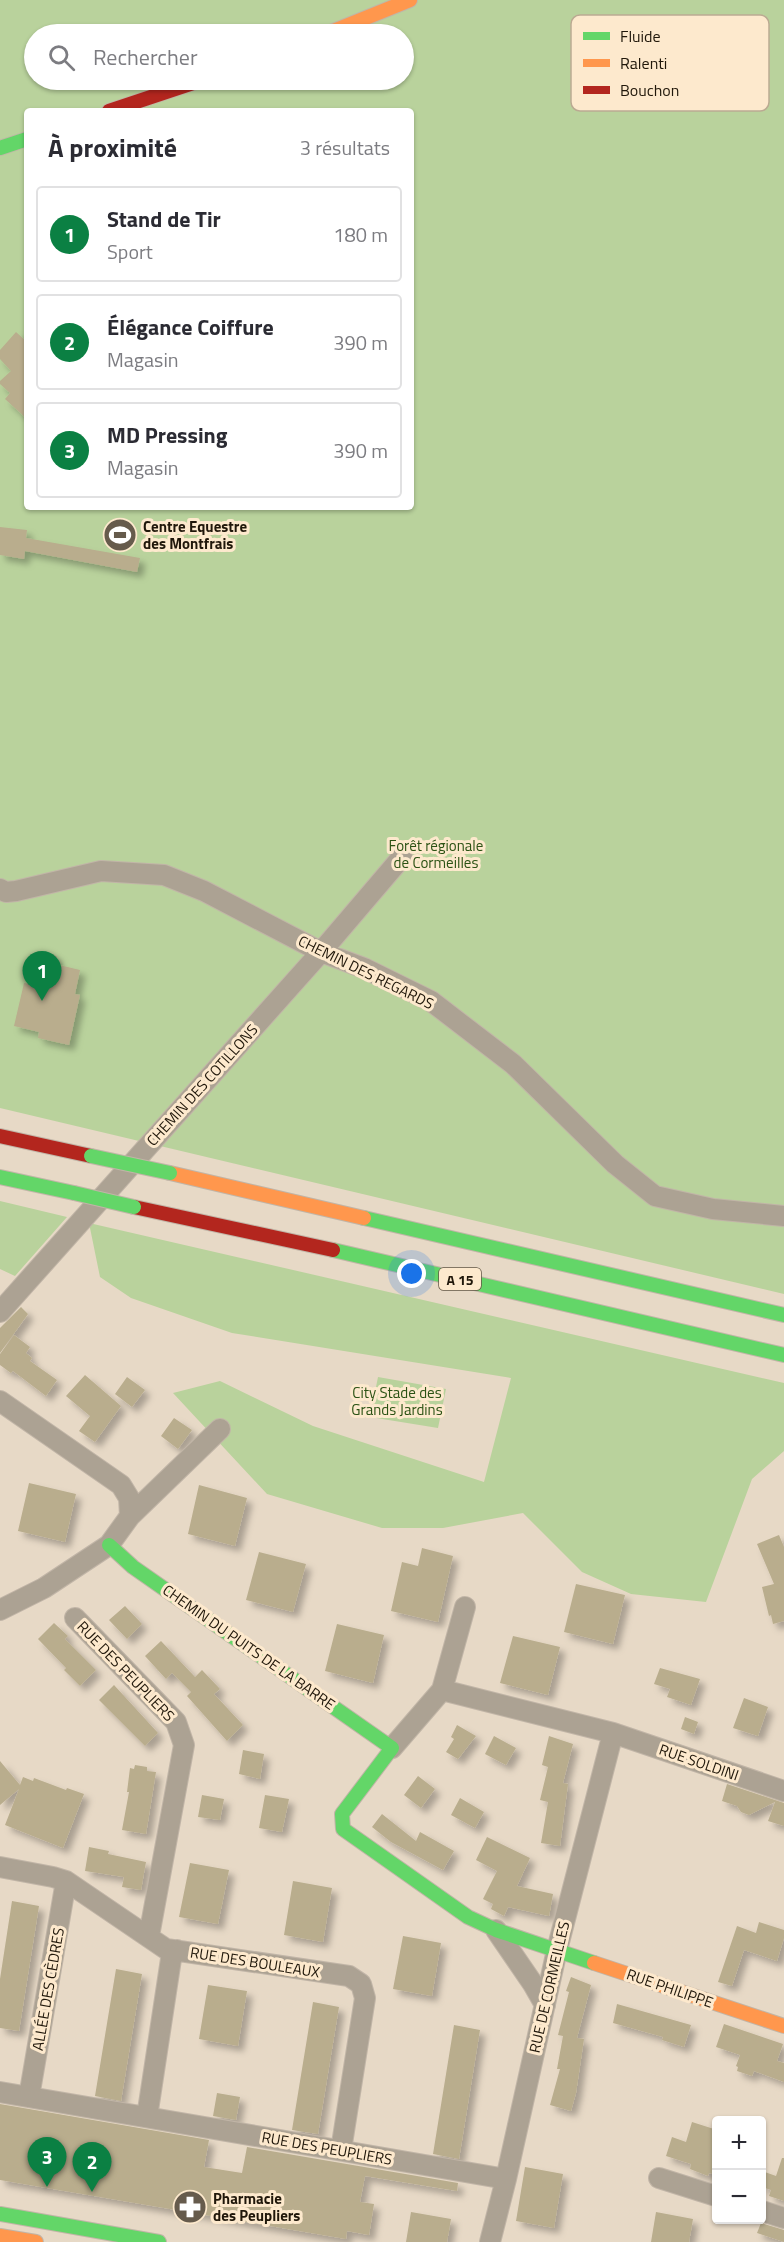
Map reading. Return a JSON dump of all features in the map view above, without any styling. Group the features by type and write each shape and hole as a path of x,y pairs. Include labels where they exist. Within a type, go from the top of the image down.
{"main road":[{"path":"351,24 410,0"},
{"path":"118,108 172,90"},
{"path":"0,148 24,140"},
{"path":"0,1136 784,1315"},
{"name":"A 15","path":"0,1176 736,1342 784,1355"},
{"name":"CHEMIN DU PUITS DE LA BARRE","path":"109,1545 133,1567 392,1748"},
{"path":"392,1748 342,1814 343,1829 468,1917 496,1930 556,1950"},
{"name":"RUE PHILIPPE","path":"556,1950 784,2026"},
{"path":"0,2214 159,2242"},
{"path":"0,2235 36,2242"}],"street":[{"name":"CHEMIN DES COTILLONS","path":"0,1312 321,952 402,856"},
{"name":"CHEMIN DES REGARDS","path":"0,889 6,892 16,891 101,871 164,875 204,891 321,952 364,968 431,1001 513,1064 615,1164 654,1196 713,1209 784,1216"},
{"path":"0,1401 121,1485 129,1498 130,1516"},
{"path":"0,1610 44,1588 109,1545 130,1516 220,1429"},
{"path":"392,1748 442,1690 465,1607"},
{"name":"RUE DES PEUPLIERS","path":"75,1618 176,1722 184,1745 149,1935"},
{"path":"442,1690 613,1733"},
{"name":"RUE SOLDINI","path":"613,1733 784,1791"},
{"name":"RUE DE CORMEILLES","path":"490,2242 556,1950 613,1733"},
{"name":"RUE DES BOULEAUX","path":"0,1867 66,1881 166,1948 349,1976 361,1984 365,1998 341,2150"},
{"name":"ALLÉE DES CÈDRES","path":"29,2097 66,1881"},
{"path":"496,1930 545,2005"},
{"path":"147,2117 171,1959 177,1950"},
{"name":"RUE DES PEUPLIERS","path":"0,2092 506,2179"},
{"path":"659,2178 712,2194"},
{"path":"766,2212 784,2218"}],"green space":[{"name":"Forêt régionale de Cormeilles","path":"0,0 784,0 784,1294 0,1108"},
{"path":"0,1201 67,1217 15,1276 0,1269"},
{"path":"89,1223 784,1383 784,1451 752,1479 706,1602 631,1594 582,1572 523,1513 443,1528 382,1528 267,1494 173,1393 220,1381 313,1426 484,1482 511,1378 232,1333 131,1298 100,1277"},
{"name":"City Stade des Grands Jardins","path":"378,1377 446,1389 438,1428 370,1417"}],"building":[{"path":"16,332 24,339 24,416 5,399 10,393 0,384 0,381 11,371 0,359 0,350"},
{"path":"0,527 27,530 26,538 140,558 137,572 25,551 24,559 0,555"},
{"path":"42,952 57,956 55,964 80,970 75,994 80,995 69,1045 38,1038 39,1032 14,1026 24,983 35,985"},
{"path":"21,1307 28,1314 0,1353 0,1328"},
{"path":"14,1335 30,1347 26,1353 32,1358 30,1361 57,1380 46,1396 13,1371 11,1373 0,1365 0,1354"},
{"path":"85,1375 121,1406 95,1442 79,1431 90,1416 66,1396"},
{"path":"127,1377 145,1390 132,1407 115,1394"},
{"path":"174,1418 192,1430 178,1449 161,1436"},
{"path":"29,1483 76,1494 65,1542 18,1531"},
{"path":"199,1485 247,1498 235,1546 188,1534"},
{"path":"779,1535 784,1547 784,1621 773,1624 762,1587 774,1584 757,1544"},
{"path":"422,1548 453,1556 438,1622 391,1611 402,1562 418,1566"},
{"path":"259,1552 306,1564 293,1612 246,1600"},
{"path":"576,1584 625,1595 613,1644 564,1632"},
{"path":"125,1606 142,1624 127,1639 109,1620"},
{"path":"54,1623 68,1636 65,1639 96,1670 80,1686 38,1639"},
{"path":"337,1624 384,1635 373,1683 325,1671"},
{"path":"513,1636 560,1647 548,1695 500,1683"},
{"path":"161,1641 195,1677 202,1670 220,1689 214,1694 243,1725 227,1741 187,1696 191,1692 172,1673 166,1679 145,1656"},
{"path":"660,1668 700,1679 691,1705 667,1697 670,1689 654,1684"},
{"path":"114,1685 158,1733 145,1746 99,1700"},
{"path":"744,1698 768,1707 758,1736 733,1728"},
{"path":"685,1717 698,1722 694,1734 681,1729"},
{"path":"457,1725 476,1736 458,1759 446,1752 454,1739 451,1737"},
{"path":"494,1736 516,1748 506,1765 485,1754"},
{"path":"549,1736 573,1744 563,1783 568,1784 560,1846 541,1843 548,1802 540,1800 548,1767 542,1765"},
{"path":"243,1750 264,1754 260,1779 239,1774"},
{"path":"0,1761 20,1785 23,1777 33,1781 34,1778 84,1794 63,1848 5,1825 19,1789 0,1805"},
{"path":"135,1765 147,1767 147,1771 156,1772 146,1834 122,1830 129,1792 127,1792 130,1768 134,1769"},
{"path":"418,1776 435,1789 421,1808 404,1795"},
{"path":"727,1784 784,1803 784,1826 768,1821 775,1802 749,1815 741,1812 737,1806 722,1801"},
{"path":"202,1795 224,1799 220,1820 198,1817"},
{"path":"265,1795 289,1799 282,1832 259,1828"},
{"path":"460,1798 484,1812 475,1828 451,1815"},
{"path":"382,1814 416,1841 420,1832 454,1851 443,1870 391,1842 372,1827"},
{"path":"487,1837 530,1858 517,1886 553,1894 549,1916 508,1907 504,1916 491,1909 493,1904 483,1899 497,1871 476,1860"},
{"path":"89,1847 109,1851 108,1854 146,1862 141,1890 122,1887 124,1877 85,1871"},
{"path":"190,1863 229,1870 218,1924 179,1917"},
{"path":"293,1881 332,1888 323,1942 284,1935"},
{"path":"12,1901 39,1906 19,2031 0,2028 0,1979"},
{"path":"759,1922 784,1930 777,1961 744,1950 732,1986 718,1982 737,1926 756,1933"},
{"path":"403,1936 441,1943 432,1996 393,1989"},
{"path":"116,1969 142,1974 121,2101 95,2096"},
{"path":"571,1977 591,1985 577,2038 584,2039 571,2111 550,2105 560,2069 557,2069 563,2036 558,2035 569,1992 566,1991"},
{"path":"208,1985 247,1991 238,2046 199,2039"},
{"path":"313,2002 339,2007 318,2134 292,2130"},
{"path":"617,2004 691,2025 684,2047 662,2040 663,2037 613,2023"},
{"path":"724,2024 783,2044 777,2061 784,2063 784,2082 754,2071 752,2076 737,2071 736,2066 740,2055 716,2047"},
{"path":"454,2025 480,2030 459,2159 433,2154"},
{"path":"217,2093 240,2097 236,2120 213,2116"},
{"path":"0,2104 209,2140 204,2167 242,2173 247,2147 458,2183 457,2191 365,2176 360,2202 374,2204 369,2235 347,2231 346,2239 0,2180"},
{"path":"692,2122 712,2128 712,2174 709,2173 708,2176 690,2169 691,2164 666,2156 672,2137 686,2142"},
{"path":"782,2158 784,2158 784,2201 769,2196 771,2190 766,2188 766,2172 776,2176"},
{"path":"525,2167 563,2174 554,2228 516,2221"},
{"path":"411,2212 451,2219 447,2242 406,2242"},
{"path":"656,2212 693,2219 689,2242 651,2242"},
{"path":"761,2224 784,2230 784,2242 757,2233"}],"traffic: fast":[{"path":"0,148 24,140"},
{"path":"91,1156 170,1173"},
{"path":"0,1177 74,1193"},
{"path":"74,1193 134,1207"},
{"path":"364,1218 784,1315"},
{"path":"333,1250 784,1355"},
{"path":"109,1545 133,1567 392,1748 342,1814 343,1829 468,1917 496,1930 594,1963"},
{"path":"0,2214 159,2242"}],"traffic: slow":[{"path":"351,24 410,0"},
{"path":"170,1173 364,1218"},
{"path":"594,1963 784,2026"},
{"path":"0,2236 36,2242"}],"traffic: jam":[{"path":"118,108 172,90"},
{"path":"0,1136 91,1156"},
{"path":"134,1207 333,1250"}],"place":[{"name":"Centre Equestre des Montfrais","path":"120,535"},
{"name":"Stand de Tir","path":"42,1001"},
{"name":"MD Pressing","path":"47,2187"},
{"name":"Élégance Coiffure","path":"92,2192"},
{"name":"Pharmacie des Peupliers","path":"190,2207"}]}
